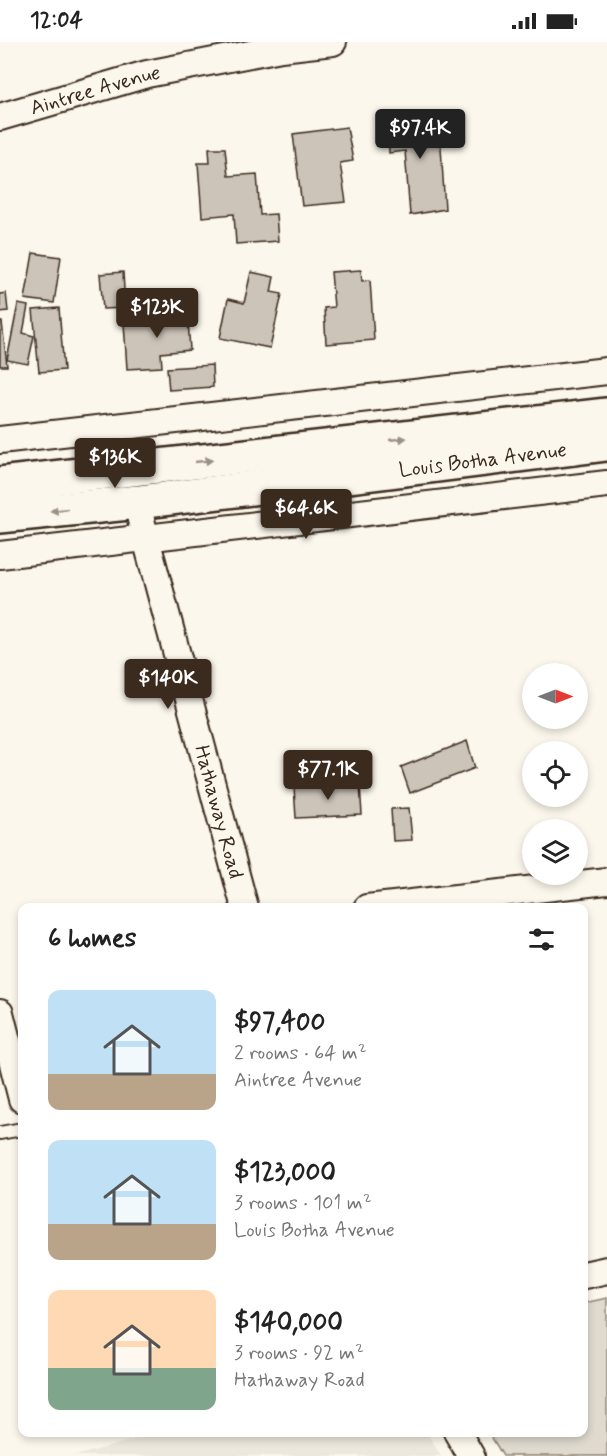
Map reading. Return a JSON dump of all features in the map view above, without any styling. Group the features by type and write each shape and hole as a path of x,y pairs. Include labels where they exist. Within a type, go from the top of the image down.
{"main road":[{"name":"Louis Botha Avenue","path":"0,484 607,415"},
{"name":"Louis Botha Avenue","path":"0,516 139,502 607,444"}],"street":[{"name":"Aintree Avenue","path":"0,117 147,74 281,48 333,42"},
{"path":"0,440 607,371"},
{"name":"Hathaway Road","path":"134,469 145,537 244,903"},
{"name":"Louis Botha Avenue","path":"0,555 607,484"},
{"path":"411,903 607,881"},
{"path":"0,1013 18,1083"},
{"path":"588,1274 607,1270"},
{"path":"460,1437 471,1456"}],"lane":[{"path":"0,1133 18,1130"}],"shaded area":[{"path":"607,1298 607,1456 503,1456 491,1437 588,1437 588,1302"},
{"path":"144,1437 429,1437 441,1456 75,1456"}],"building":[{"path":"439,116 445,209 410,215 405,151 389,153 388,118"},
{"path":"347,127 353,161 340,163 346,202 302,206 293,134"},
{"path":"209,148 225,148 228,176 257,174 260,215 276,214 278,241 236,244 234,214 202,217 198,163 210,163"},
{"path":"33,253 61,257 54,303 25,299"},
{"path":"361,270 362,281 370,280 374,340 326,344 324,308 334,307 331,272"},
{"path":"123,272 125,308 103,309 100,274"},
{"path":"251,272 274,277 271,292 282,294 270,348 220,338 228,299 244,303"},
{"path":"6,293 8,311 0,312 0,294"},
{"path":"18,304 28,306 23,333 34,336 28,364 7,360"},
{"path":"187,305 190,350 161,353 162,367 127,369 124,323 169,320 168,306"},
{"path":"59,308 64,370 39,372 33,310"},
{"path":"0,322 2,322 7,366 0,366"},
{"path":"212,365 213,387 169,390 167,368"},
{"path":"467,741 475,768 410,793 401,767"},
{"path":"360,784 362,815 296,818 294,787"},
{"path":"409,808 412,840 393,841 391,809"}]}
